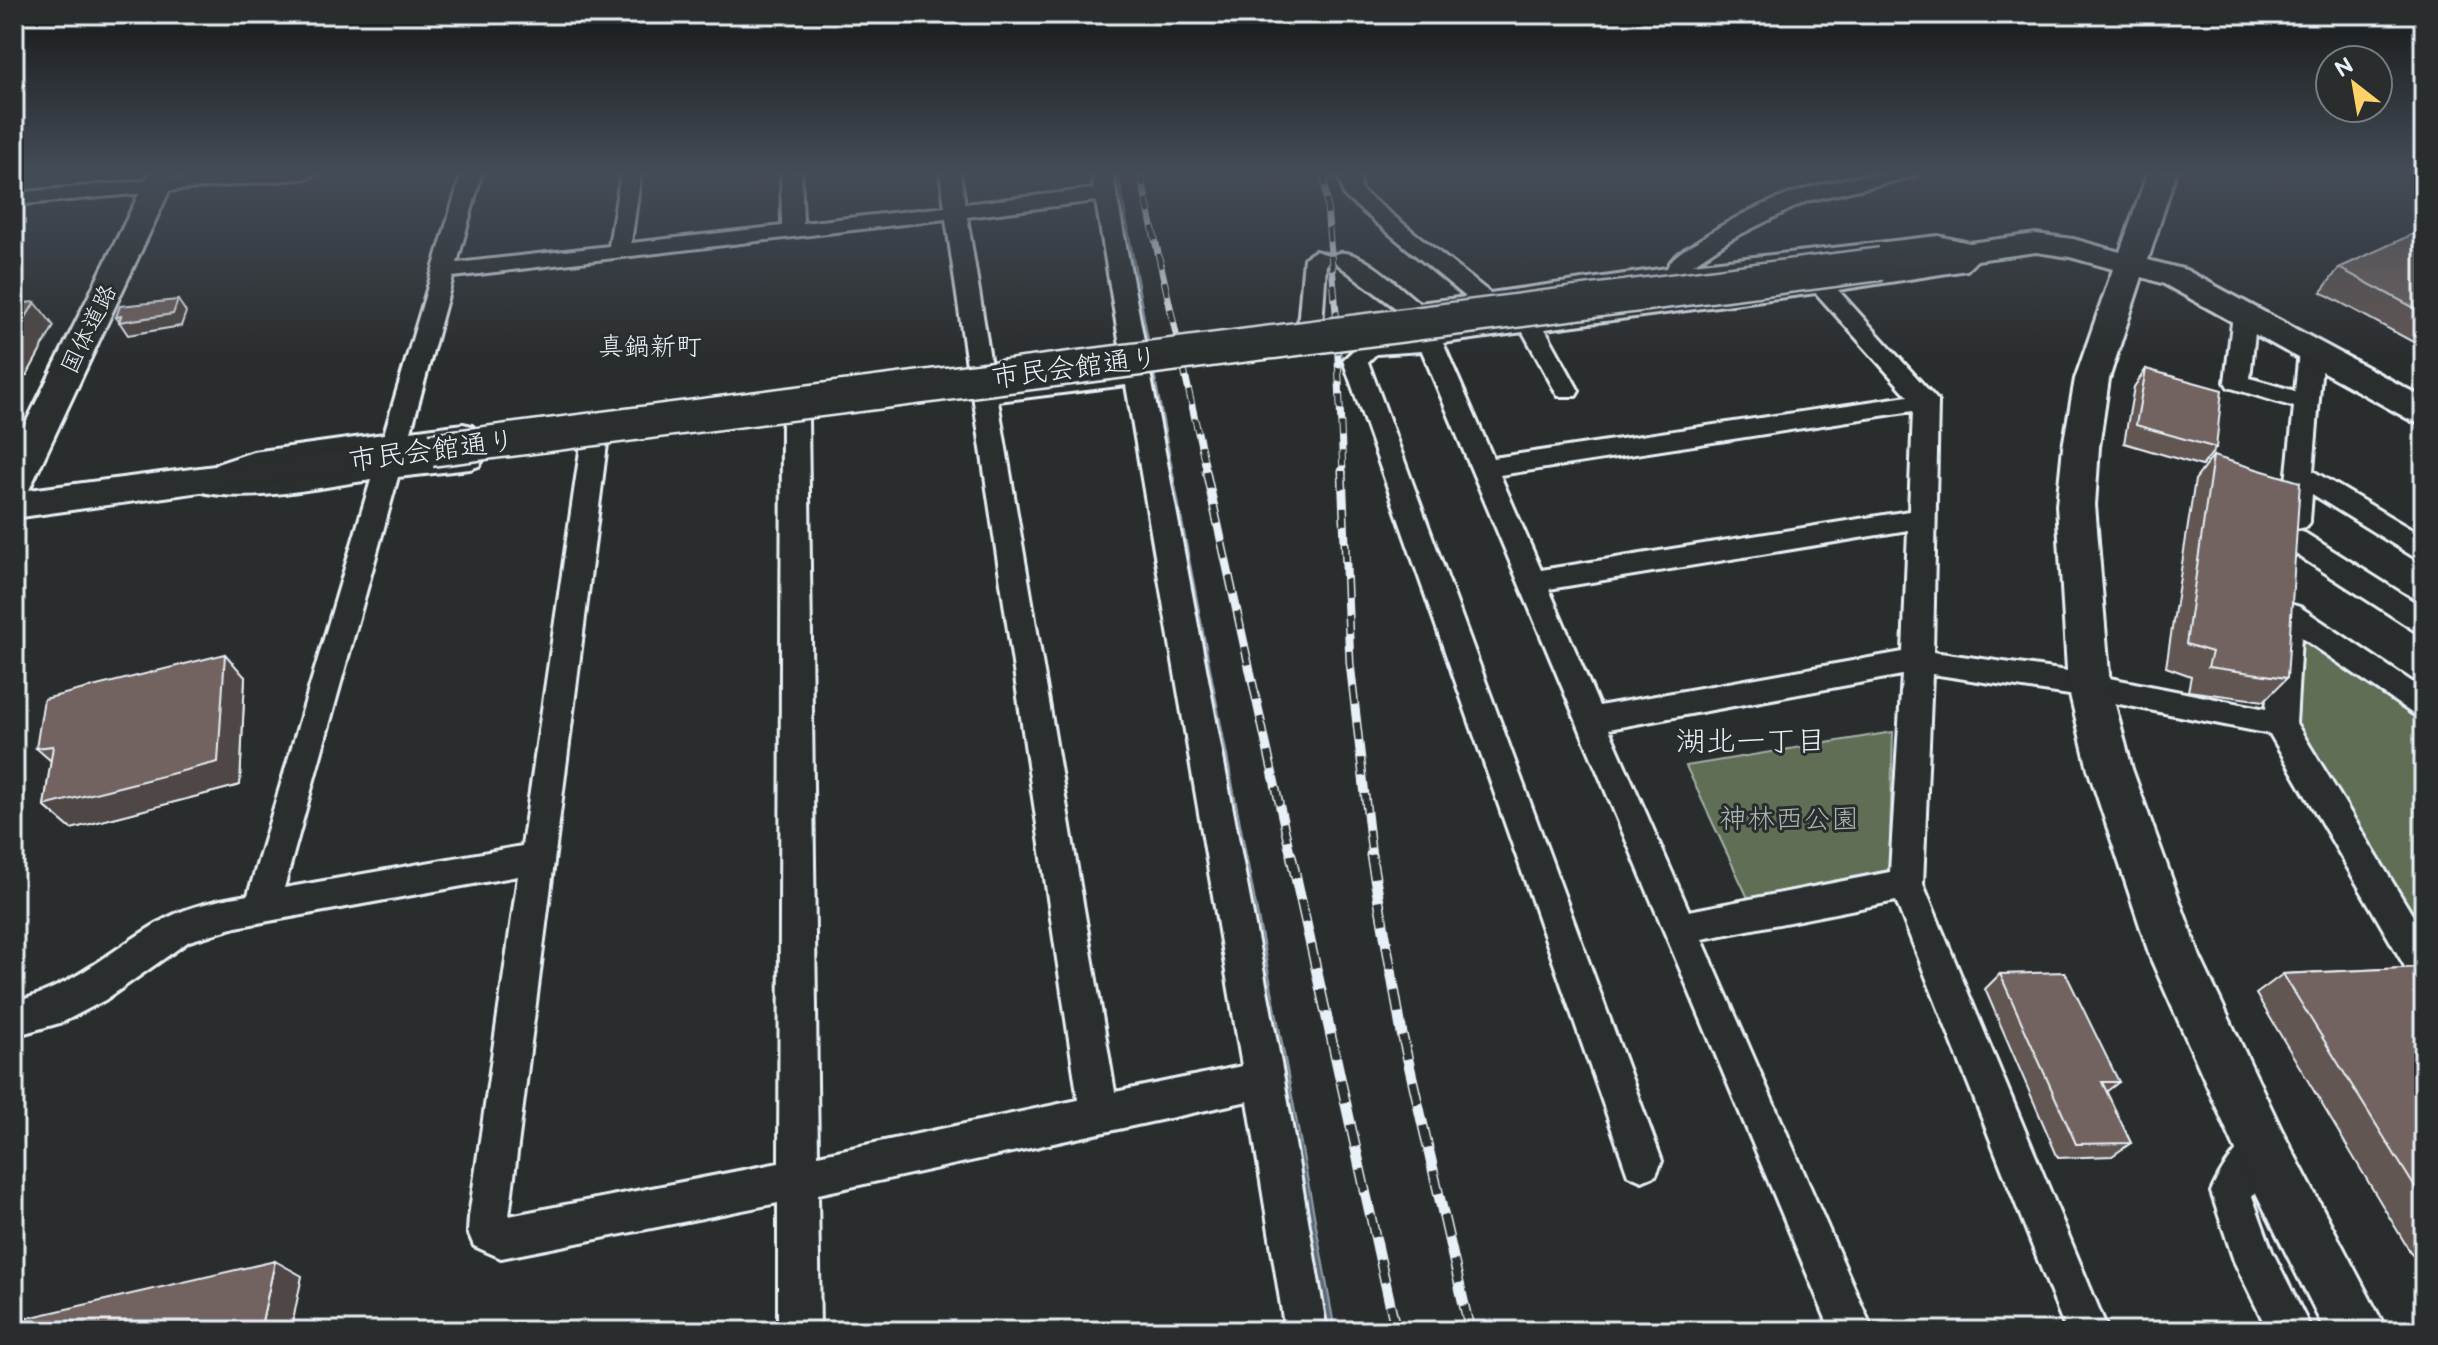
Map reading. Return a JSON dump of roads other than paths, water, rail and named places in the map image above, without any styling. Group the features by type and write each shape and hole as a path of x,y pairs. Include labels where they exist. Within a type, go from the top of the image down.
{"street":[{"name":"国体道路","path":"14,485 134,235"},
{"path":"262,907 453,235"},
{"path":"619,251 621,235"},
{"path":"441,272 760,235"},
{"path":"960,235 1099,1113"},
{"path":"1112,235 1265,1079 1306,1331"},
{"path":"1404,235 1486,301"},
{"path":"1677,273 1679,264 1722,235"},
{"path":"2143,235 2092,379 2081,447 2076,505 2089,686 2110,769 2176,959 2263,1150 2357,1331"},
{"path":"1414,311 1677,273 1938,243 1975,251"},
{"name":"市民会館通り","path":"14,505 2036,243 2073,248 2175,277 2424,413"},
{"path":"1642,1161 1355,360 1370,347 1959,265 1975,251"},
{"path":"1310,326 1315,258 1348,258 1414,311 1430,340 1852,1331"},
{"path":"1822,285 1926,401 1918,661 1906,884 2087,1331"},
{"path":"2245,314 2237,382 2306,403"},
{"path":"1530,323 1567,391"},
{"path":"2311,351 2280,724 2424,966"},
{"path":"390,456 1133,360"},
{"path":"390,456 594,444 795,419 982,380"},
{"path":"1486,468 1926,401"},
{"path":"795,419 799,1331"},
{"path":"594,444 488,1232 501,1238 797,1179 1265,1079"},
{"path":"2299,474 2424,550"},
{"path":"1533,581 1922,518"},
{"path":"2292,578 2424,622"},
{"path":"2292,578 2424,706"},
{"path":"1590,720 1918,661 2089,686 2280,724"},
{"path":"14,1019 50,1010 92,988 179,929 262,907 537,858"},
{"path":"1679,928 1906,884"},
{"path":"2263,1150 2231,1192 2255,1261 2291,1331"}],"water":[{"path":"1118,235 1129,235 1335,1331 1315,1331"}],"railway":[{"path":"1154,235 1207,473"},
{"path":"1329,235 1343,473"},
{"path":"1206,471 1291,857"},
{"path":"1342,471 1350,663 1372,857"},
{"path":"1291,855 1396,1331"},
{"path":"1371,855 1402,1034 1470,1331"}],"district":[{"name":"真鍋新町","path":"650,347"},
{"name":"湖北一丁目","path":"1751,742"}],"park label":[{"name":"神林西公園","path":"1789,819"}]}
